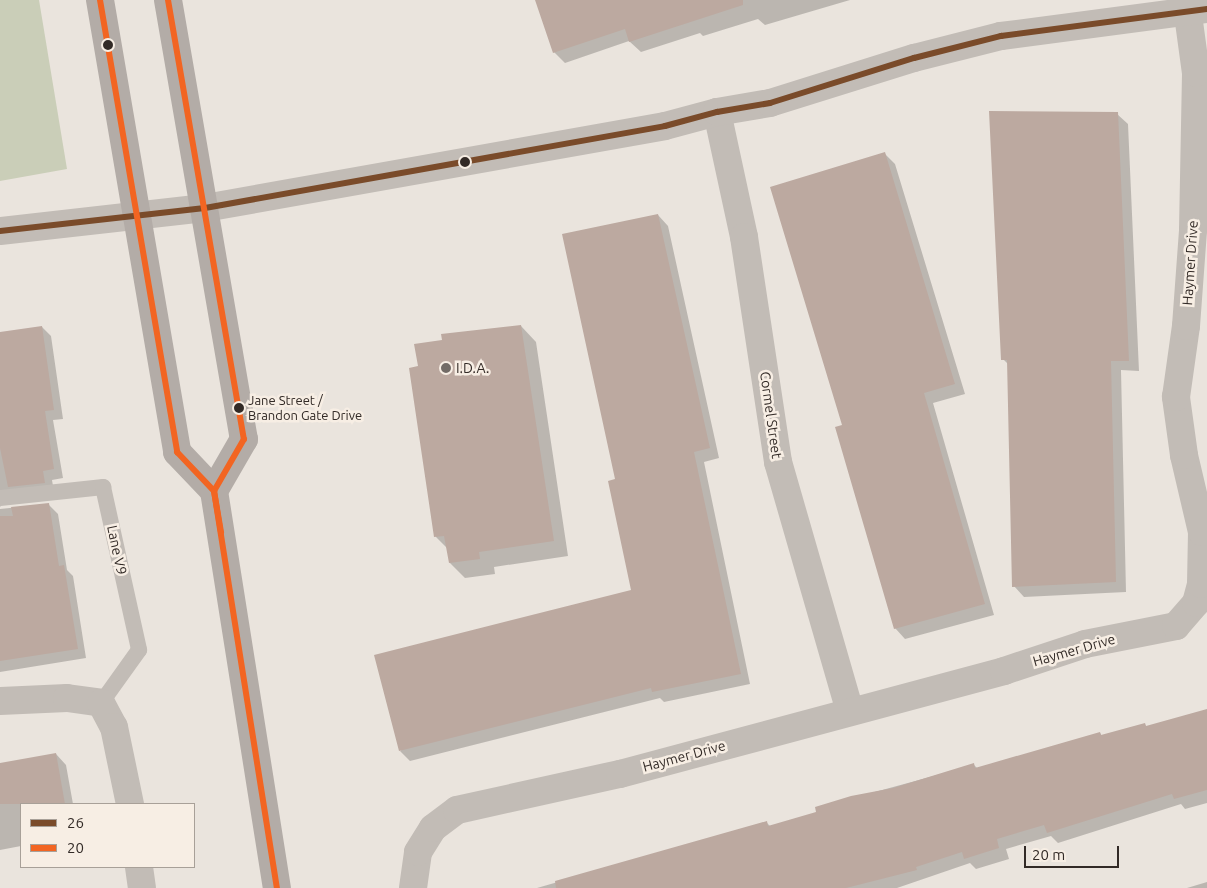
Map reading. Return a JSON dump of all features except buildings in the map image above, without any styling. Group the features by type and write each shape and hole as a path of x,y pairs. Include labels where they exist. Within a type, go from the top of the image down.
{"main road":[{"path":"100,0 138,216 176,452 214,491 277,888"},
{"path":"168,0 244,439 214,491"}],"street":[{"path":"0,231 204,208 665,126 717,112 770,104 914,58 1001,36 1193,6"},
{"name":"Haymer Drive","path":"413,888 418,852 432,828 457,810 620,774 1004,671 1085,644 1176,626 1196,603 1201,584 1202,532 1184,455 1176,397 1186,326 1193,230 1196,73 1193,6"},
{"name":"Cormel Street","path":"717,112 744,237 778,462 850,711"},
{"path":"0,701 67,698 100,703 114,727 130,803"},
{"path":"139,868 142,888"}],"lane":[{"name":"Lane V9","path":"0,498 103,487 139,650 100,703"}],"green space":[{"path":"0,0 39,0 67,169 0,181"}],"transit line":[{"name":"20","path":"100,0 177,452 214,491 277,888"},
{"name":"20","path":"168,0 244,439 214,491 221,532"},
{"name":"26","path":"0,231 205,208 665,126 717,112 770,103 914,58 1001,36 1207,9"}],"place":[{"name":"I.D.A.","path":"446,368"},
{"name":"Jane Street / Brandon Gate Drive","path":"239,408"}]}
